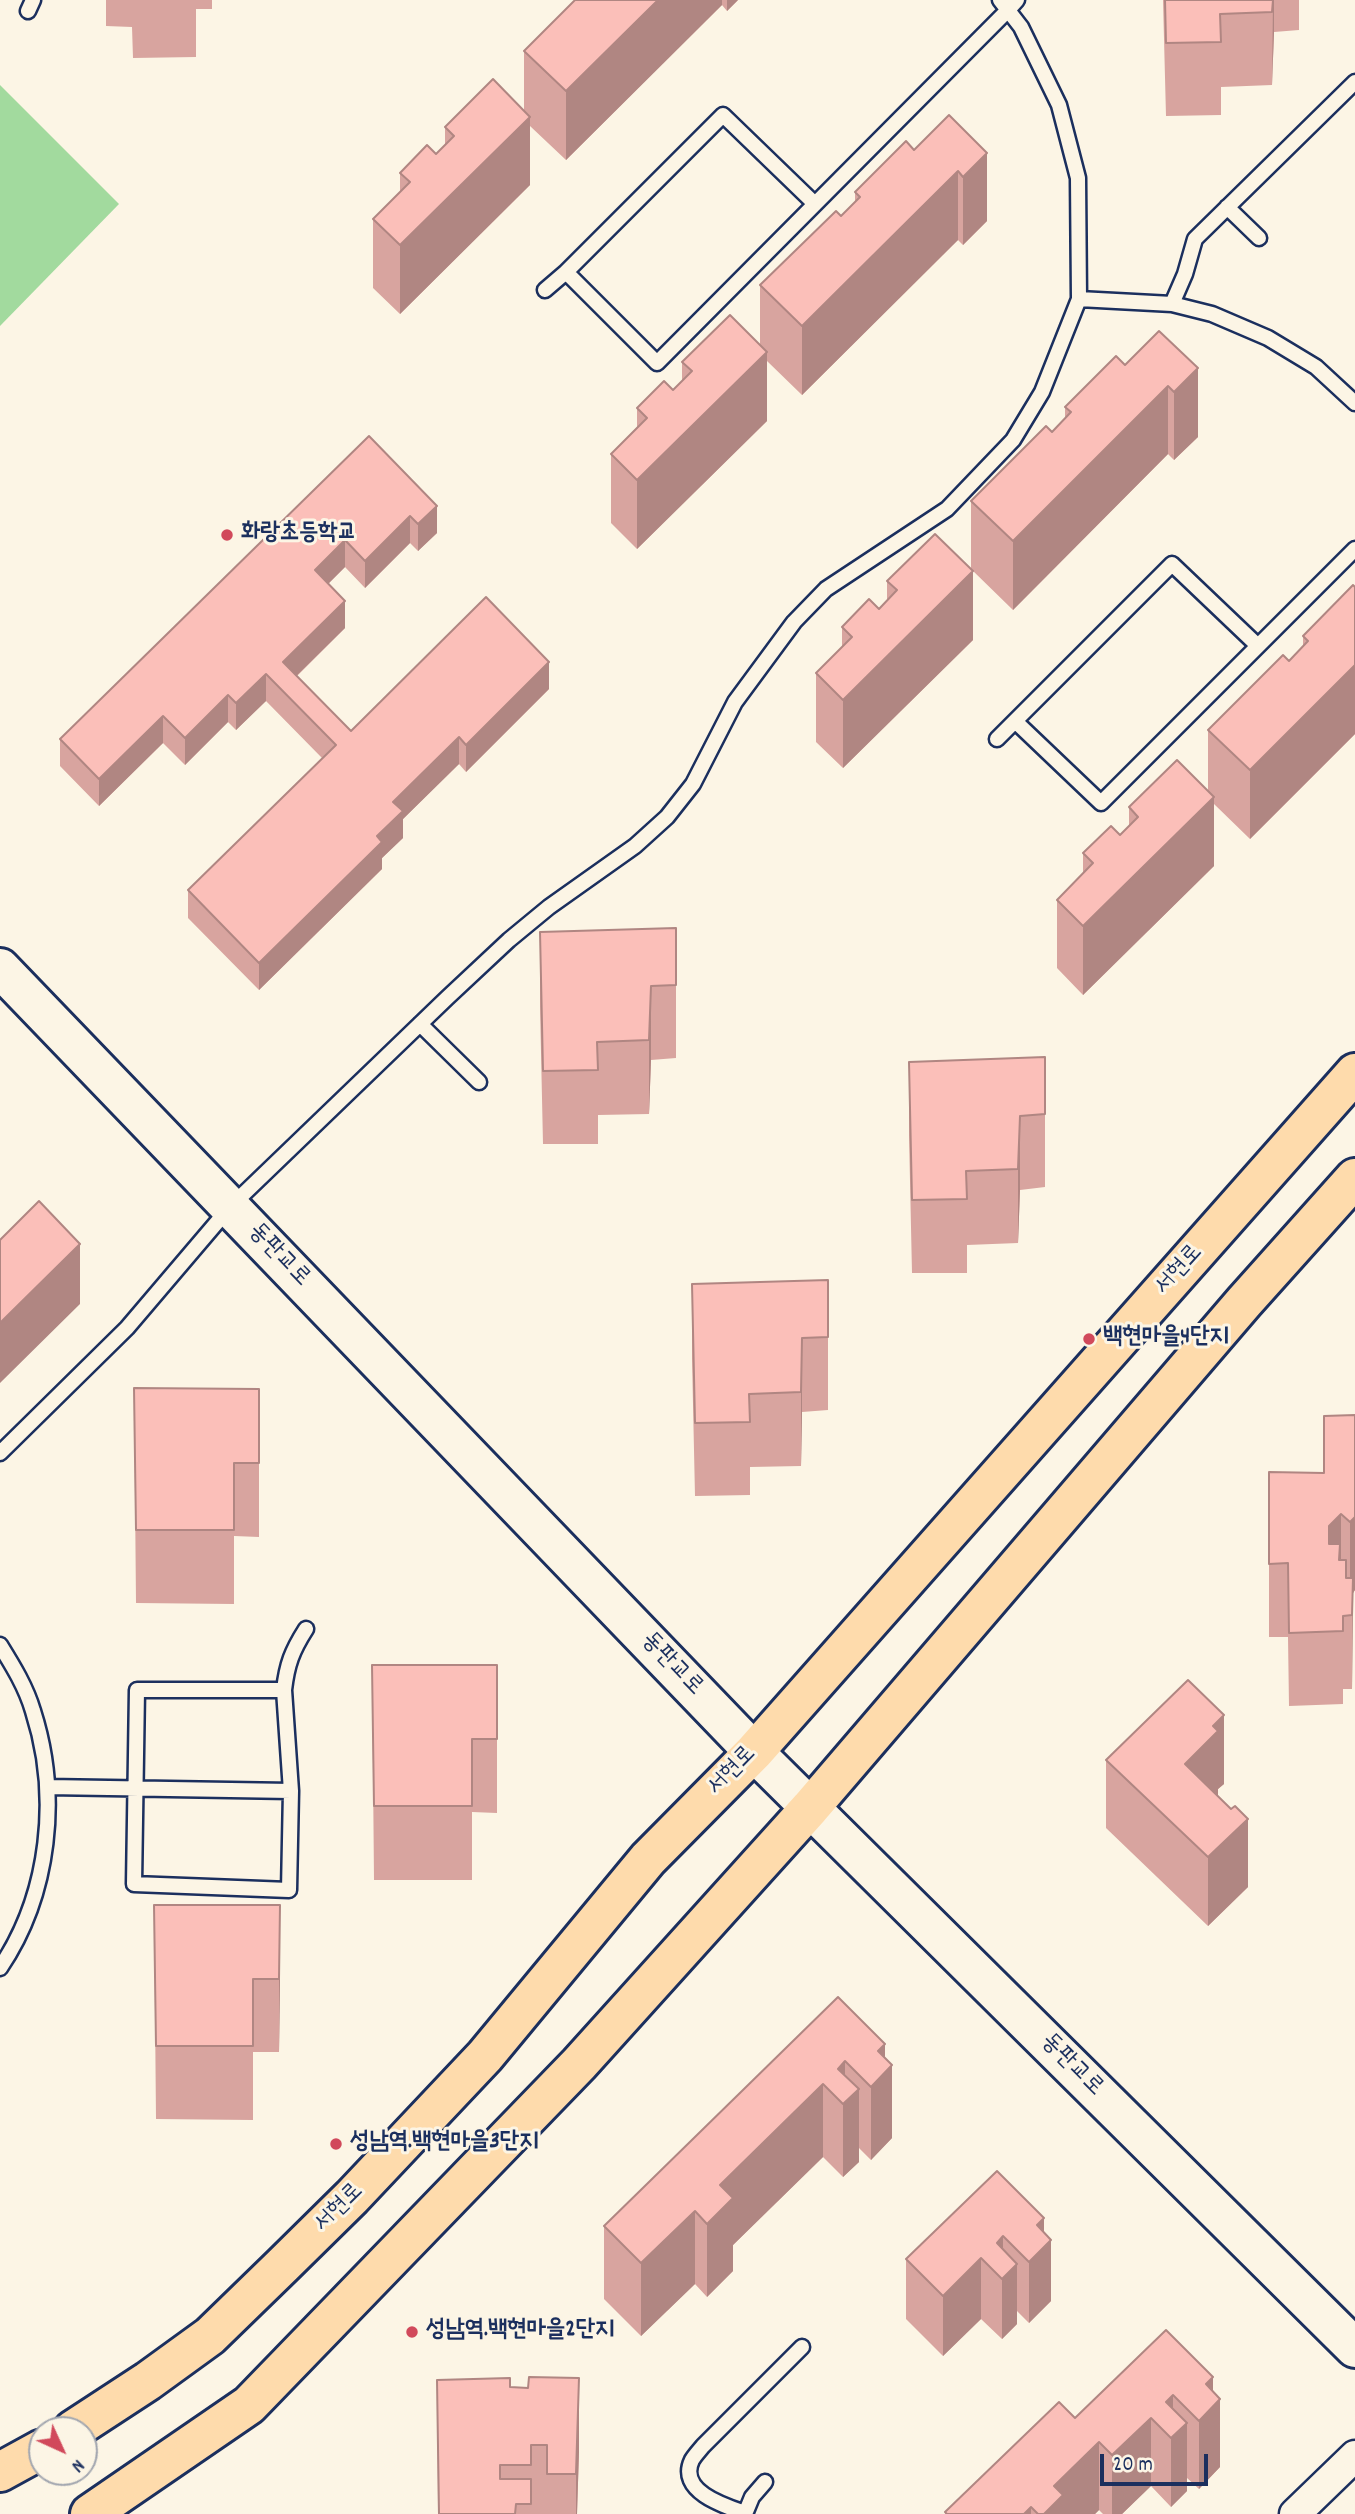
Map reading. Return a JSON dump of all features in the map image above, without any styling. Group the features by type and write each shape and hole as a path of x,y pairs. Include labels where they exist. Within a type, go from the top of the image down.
{"main road":[{"name":"동판교로","path":"0,968 754,1752 1355,2348"},
{"name":"서현로","path":"94,2416 210,2336 293,2256 485,2056 648,1859 754,1752 1355,1073"},
{"path":"90,2514 249,2405 579,2064 810,1808 1226,1323 1355,1178"},
{"path":"0,2472 28,2457"}],"street":[{"path":"1295,2514 1355,2456"}],"lane":[{"path":"0,1452 127,1328 230,1207 420,1024 509,940 549,907 635,846 667,817 693,784 735,702 793,622 818,597 865,562 947,509 1013,440 1042,392 1079,299 1078,178 1059,105 1008,3 815,204 657,363 566,272"},
{"path":"1172,304 1185,274 1195,239 1355,82"},
{"path":"545,290 723,115 815,204"},
{"path":"1227,207 1259,238"},
{"path":"1079,299 1172,304 1212,314 1268,338 1316,367 1355,403"},
{"path":"1015,721 1101,803 1355,549"},
{"path":"997,739 1172,564 1257,645"},
{"path":"420,1024 479,1082"},
{"path":"284,1690 137,1690 134,1884 289,1890 291,1791 284,1690 286,1670 293,1649 306,1629"},
{"path":"0,1645 19,1675 33,1710 43,1749 48,1787 47,1829 40,1874 26,1915 0,1968"},
{"path":"48,1787 291,1791"},
{"path":"765,2482 752,2497 745,2513 710,2499 696,2487 690,2476 691,2461 802,2347"}],"green space":[{"path":"0,85 119,204 0,326"}],"building":[{"path":"575,0 658,0 566,91 524,51"},
{"path":"1165,0 1273,0 1272,12 1220,14 1221,42 1166,43"},
{"path":"493,79 530,117 400,245 373,219 410,182 400,173 427,145 436,154 454,136 445,127"},
{"path":"949,115 987,153 963,177 958,171 802,326 760,285 836,211 841,216 860,197 855,192 906,141 914,150"},
{"path":"730,315 767,352 637,480 611,454 647,418 637,408 664,381 673,390 692,371 682,362"},
{"path":"1159,331 1198,368 1174,392 1168,386 1013,541 971,501 1046,426 1052,432 1071,412 1065,407 1116,356 1125,365"},
{"path":"369,436 437,506 418,524 410,516 365,561 345,540 315,570 345,601 283,662 351,731 486,597 549,662 466,745 459,737 393,802 403,811 377,836 382,842 259,963 188,890 336,745 266,674 236,703 228,695 185,738 163,716 99,779 60,739"},
{"path":"935,534 973,571 843,700 816,673 852,637 842,627 869,599 879,609 897,590 887,581"},
{"path":"1353,585 1355,665 1250,770 1208,730 1283,655 1289,661 1308,641 1303,636"},
{"path":"1177,760 1214,797 1083,926 1057,900 1093,863 1083,853 1111,826 1120,835 1138,817 1129,807"},
{"path":"676,928 676,985 651,986 649,1040 597,1042 598,1070 543,1071 540,932"},
{"path":"1045,1057 1045,1114 1020,1116 1018,1169 966,1171 967,1199 912,1200 909,1062"},
{"path":"39,1201 80,1244 0,1323 0,1240"},
{"path":"828,1280 828,1337 802,1338 801,1392 749,1394 750,1422 695,1423 692,1284"},
{"path":"134,1388 259,1389 259,1463 234,1463 234,1530 136,1530"},
{"path":"1355,1415 1355,1517 1350,1522 1341,1514 1329,1526 1329,1544 1340,1544 1339,1560 1346,1560 1346,1578 1353,1578 1352,1615 1343,1616 1343,1631 1289,1633 1288,1563 1269,1564 1269,1472 1324,1473 1324,1416"},
{"path":"372,1665 497,1665 497,1739 472,1739 472,1806 374,1806"},
{"path":"1188,1680 1224,1715 1213,1726 1218,1731 1185,1764 1231,1809 1235,1806 1248,1819 1208,1857 1106,1760"},
{"path":"154,1905 280,1905 279,1979 253,1979 253,2046 156,2046"},
{"path":"838,1997 885,2044 878,2051 892,2065 871,2087 845,2061 838,2069 859,2089 843,2104 823,2084 720,2185 733,2198 707,2224 695,2211 641,2263 604,2226"},
{"path":"997,2171 1044,2218 1037,2225 1051,2240 1029,2262 1003,2236 997,2243 1017,2264 1002,2279 981,2258 943,2296 906,2259"},
{"path":"1166,2330 1213,2377 1206,2384 1220,2399 1199,2421 1173,2395 1166,2402 1187,2423 1171,2438 1151,2418 1112,2455 1099,2442 1054,2486 1063,2495 1044,2514 1038,2514 1031,2507 1024,2514 945,2512 1059,2402 1075,2418"},
{"path":"529,2377 579,2378 576,2474 547,2474 547,2445 531,2445 531,2465 500,2465 500,2479 531,2479 531,2504 516,2504 515,2514 439,2514 437,2380 510,2378 510,2387 528,2388"}],"place":[{"name":"화랑초등학교","path":"227,535"},
{"name":"백현마을4단지","path":"1089,1339"},
{"name":"성남역.백현마을3단지","path":"336,2144"},
{"name":"성남역.백현마을2단지","path":"412,2332"}]}
